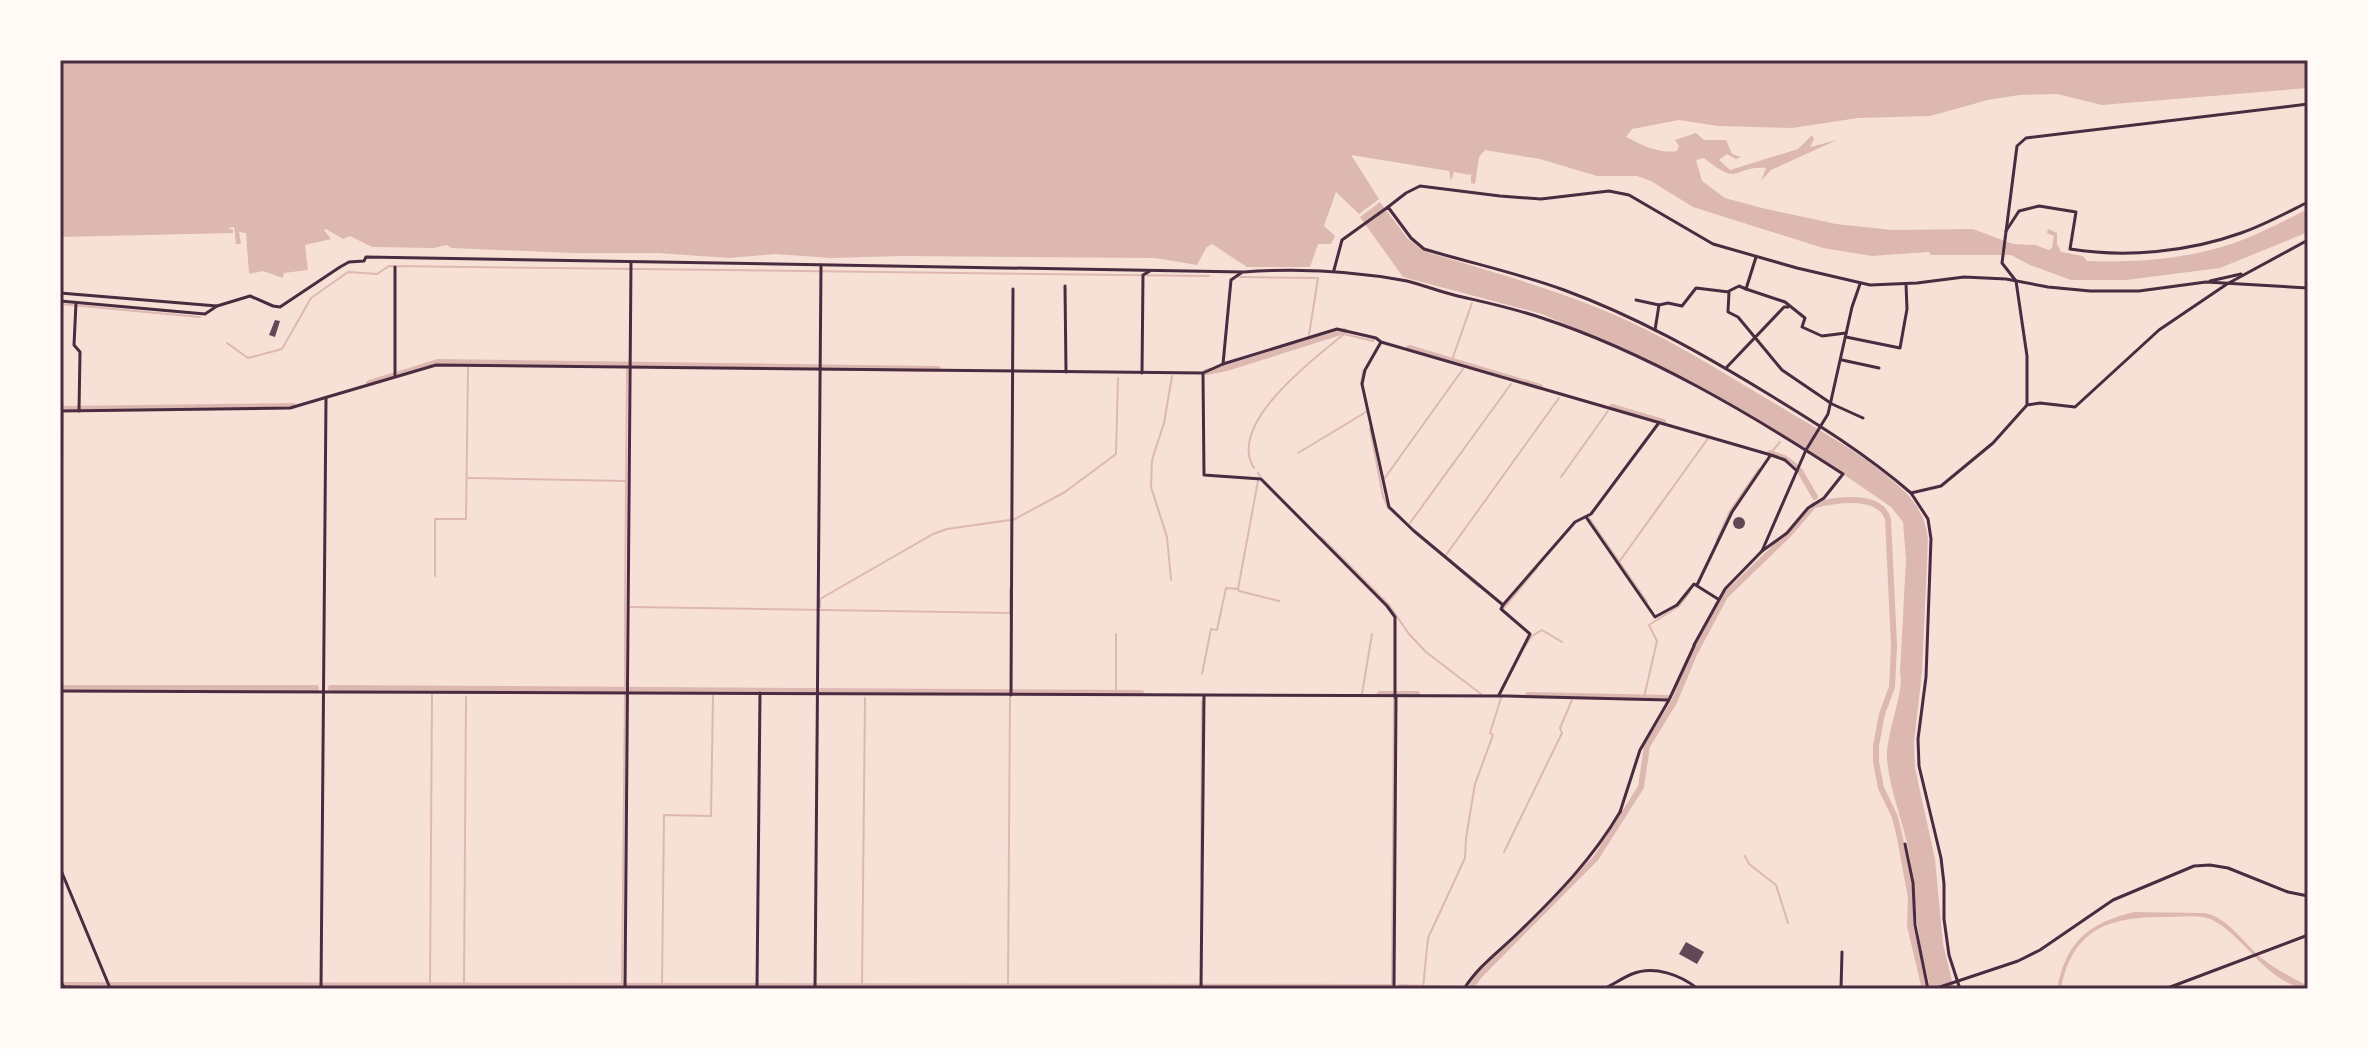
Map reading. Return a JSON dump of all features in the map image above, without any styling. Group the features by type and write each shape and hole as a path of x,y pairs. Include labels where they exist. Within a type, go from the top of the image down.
{"street":[{"path":"2027,405 2027,356 2016,281 2002,263 2017,146 2026,138 2308,104"},
{"path":"1334,270 1342,240 1420,186 1541,199 1609,191 1629,195 1713,244 1860,284 1906,284 1964,277 2090,291 2139,291 2245,274"},
{"path":"2006,231 2019,211 2039,206 2076,212 2070,249 2093,253 2142,252 2215,241 2250,230 2308,202"},
{"path":"1388,207 1411,238 1424,249 1565,290 1655,330 1726,368 1868,458 1911,493 1928,519 1931,539 1926,677 1918,739 1919,766 1941,858 1949,955 1960,989"},
{"path":"1911,493 1941,486 1993,443 2027,405 2040,403 2075,407 2159,330 2227,284 2308,240"},
{"path":"60,301 205,314 217,306 250,296 280,307 340,267 349,262 364,261 366,257 631,267 1334,270 1409,282 1559,324 1677,377 1806,449 1843,474 1824,498 1808,508 1787,533 1762,551 1718,599 1669,700 1640,750 1620,812 1591,857 1476,972 1464,989"},
{"path":"1746,289 1756,257"},
{"path":"395,267 395,376"},
{"path":"625,987 631,267"},
{"path":"815,986 821,269"},
{"path":"1142,372 1143,276 1153,269"},
{"path":"1223,364 1231,280 1244,272"},
{"path":"2206,282 2308,288"},
{"path":"1762,551 1806,449 1832,404 1860,284"},
{"path":"1636,300 1682,306 1696,288 1729,292 1739,286 1785,302 1805,318 1802,327 1814,335 1846,335 1900,348 1907,309 1906,284"},
{"path":"1065,286 1065,371"},
{"path":"1011,693 1013,289"},
{"path":"1729,292 1728,312 1738,317 1782,370 1832,404 1863,418"},
{"path":"60,293 217,306"},
{"path":"76,304 74,345 80,352 79,410"},
{"path":"1655,330 1659,305"},
{"path":"1726,368 1784,307 1788,307"},
{"path":"60,411 290,408 436,365 1205,372 1337,329 1771,455 1785,460 1797,471"},
{"path":"1378,340 1362,384 1389,507 1503,605"},
{"path":"1842,360 1879,368"},
{"path":"1205,372 1204,475 1261,479 1395,617 1394,989"},
{"path":"321,989 326,398"},
{"path":"1499,697 1530,636 1501,609 1503,605 1575,522 1591,514 1659,423"},
{"path":"1586,517 1655,617 1677,605 1696,584 1732,512 1771,455"},
{"path":"1696,584 1718,599"},
{"path":"60,691 627,690 1669,700"},
{"path":"757,986 760,693"},
{"path":"1201,987 1204,696"},
{"path":"1905,844 1913,883 1915,925 1928,989"},
{"path":"1934,989 2018,961 2040,950 2113,900 2194,866 2228,868 2288,892 2308,896"},
{"path":"60,868 109,986"},
{"path":"2165,989 2308,935"},
{"path":"1841,989 1842,952"},
{"path":"1603,989 1631,974 1652,971 1681,976 1698,989"},
{"path":"62,985 280,989"},
{"path":"719,989 815,986 1094,989"}],"shaded area":[{"path":"60,60 2308,60 2308,88 2102,105 2057,94 2019,95 1930,116 1858,118 1792,128 1718,126 1679,120 1632,129 1626,137 1670,152 1677,151 1679,146 1675,140 1696,133 1704,140 1726,140 1732,154 1741,157 1736,159 1727,154 1719,160 1730,170 1798,149 1812,135 1814,139 1810,147 1837,140 1771,170 1761,181 1766,168 1731,174 1704,158 1696,160 1702,181 1725,198 1762,208 1836,224 1892,230 1973,229 2013,244 2035,245 2049,250 2054,236 2047,233 2048,229 2057,233 2061,252 2083,256 2087,261 2150,260 2192,254 2252,236 2308,209 2308,232 2220,268 2126,280 2071,280 2011,255 1931,255 1929,252 1872,256 1823,248 1693,207 1651,181 1637,176 1597,176 1540,159 1485,150 1479,157 1475,184 1471,183 1471,173 1454,172 1451,181 1449,171 1351,155 1379,199 1359,214 1336,192 1324,226 1335,236 1331,244 1318,244 1310,267 1247,267 1212,244 1206,248 1197,265 1155,258 830,258 775,254 730,258 451,248 447,245 434,248 372,247 350,236 343,239 326,229 331,239 305,245 308,270 284,273 283,278 263,271 249,274 246,233 239,232 241,244 236,244 234,227 228,228 233,233 60,237"},
{"path":"1380,202 1408,239 1424,251 1603,310 1708,364 1840,442 1890,478 1918,508 1928,540 1922,672 1914,742 1915,768 1935,859 1943,944 1954,989 1930,989 1918,931 1908,848 1887,758 1901,681 1906,560 1903,522 1891,507 1804,447 1669,370 1542,314 1403,277 1360,217"},
{"path":"2134,912 2205,913 2214,916 2264,960 2308,986 2308,989 2281,979 2214,921 2193,916 2131,919 2099,929 2075,951 2061,989 2057,989 2066,959 2082,937 2104,922"}],"building":[{"path":"275,320 280,321 275,337 269,335"},
{"path":"1734,518 1744,518 1744,528 1734,528"},
{"path":"1686,942 1704,952 1697,964 1679,954"}],"waterway":[{"path":"227,343 248,358 282,349 311,298 348,272 377,274 389,266 1209,276"},
{"path":"1240,277 1318,278 1309,335"},
{"path":"1452,360 1472,303"},
{"path":"60,304 200,317"},
{"path":"1206,372 1344,331"},
{"path":"1254,468 1249,451 1252,432 1263,413 1295,375 1344,334 1374,339"},
{"path":"1409,348 1540,387"},
{"path":"369,383 438,362 938,369"},
{"path":"435,576 435,519 466,519 468,367"},
{"path":"625,607 627,368"},
{"path":"1384,479 1463,369"},
{"path":"1361,384 1363,370"},
{"path":"1171,580 1167,537 1151,487 1152,460 1164,423 1172,376"},
{"path":"1013,520 1065,492 1116,454 1118,378"},
{"path":"1410,523 1511,384"},
{"path":"1446,555 1559,398"},
{"path":"60,409 293,406"},
{"path":"1612,407 1663,422"},
{"path":"1561,477 1608,411"},
{"path":"1298,453 1366,412"},
{"path":"61,518 63,413"},
{"path":"1370,429 1388,508 1479,587"},
{"path":"1619,562 1709,437"},
{"path":"1771,453 1780,442"},
{"path":"1770,453 1795,466"},
{"path":"1717,540 1730,511 1759,469"},
{"path":"1800,471 1815,497"},
{"path":"468,478 625,481"},
{"path":"1238,589 1258,481"},
{"path":"1470,989 1478,977 1596,858 1641,787 1647,746 1674,702 1694,654 1725,596 1789,534 1814,505 1856,500 1876,505 1888,519 1894,646 1892,687 1882,714 1876,762 1881,788 1895,817 1900,838 1911,898 1910,926 1925,989"},
{"path":"1589,518 1647,602"},
{"path":"820,607 820,599 933,534 947,529 1010,520"},
{"path":"1321,537 1389,605 1426,652 1481,694"},
{"path":"1503,609 1537,568"},
{"path":"1202,674 1211,629 1217,630 1226,588 1279,601"},
{"path":"631,607 1010,613 1010,589"},
{"path":"1644,697 1657,641 1649,625 1679,606 1690,592"},
{"path":"625,608 625,691"},
{"path":"1524,648 1532,636 1542,630 1562,642"},
{"path":"1116,634 1116,693"},
{"path":"1362,694 1372,634"},
{"path":"60,688 316,688"},
{"path":"331,688 1141,693"},
{"path":"430,986 432,694"},
{"path":"1380,694 1417,694"},
{"path":"622,986 625,695"},
{"path":"1528,695 1668,698"},
{"path":"662,986 664,815 711,816 713,696"},
{"path":"1008,986 1010,696"},
{"path":"464,986 466,697"},
{"path":"862,986 865,698"},
{"path":"1423,988 1428,938 1465,858 1475,784 1493,735 1490,733 1501,698"},
{"path":"1392,987 1394,699"},
{"path":"1504,852 1562,733 1560,728 1572,700"},
{"path":"1201,878 1202,701"},
{"path":"1745,856 1749,864 1776,885 1788,923"},
{"path":"60,985 1393,987"},
{"path":"1400,987 1463,989"}]}
